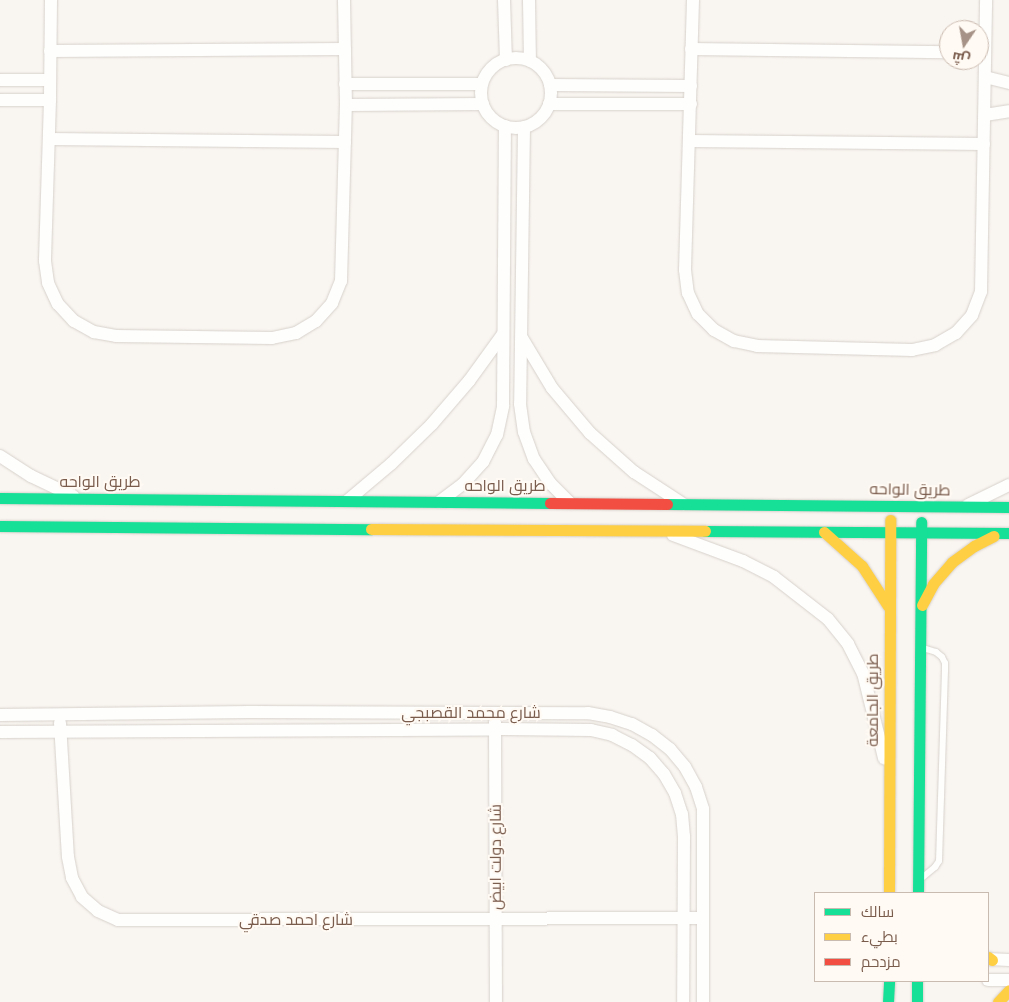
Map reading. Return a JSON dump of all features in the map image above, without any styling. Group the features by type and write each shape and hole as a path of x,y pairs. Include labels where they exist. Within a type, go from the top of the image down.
{"street":[{"path":"51,0 45,261 48,283 58,304 74,321 94,332 116,336 272,338 296,334 316,321 332,303 341,281 346,105 344,0"},
{"path":"504,0 506,60"},
{"path":"529,0 530,61"},
{"path":"693,0 685,270 688,293 698,314 714,330 734,341 757,346 912,350 935,345 956,333 972,315 980,292 985,115 984,70"},
{"path":"984,20 986,0"},
{"path":"50,51 345,49"},
{"path":"691,49 939,52"},
{"path":"514,58 530,61 543,71 550,85 548,104 543,114 535,122 524,127 504,126 488,114 483,104 482,84 490,69 506,60 514,58"},
{"path":"985,77 1009,83"},
{"path":"0,80 50,80"},
{"path":"345,84 482,84"},
{"path":"550,85 691,86"},
{"path":"0,100 50,100"},
{"path":"346,105 483,104"},
{"path":"548,104 691,104"},
{"path":"985,115 1009,111"},
{"path":"439,502 464,484 483,462 497,435 504,406 504,126"},
{"path":"524,127 520,404 524,432 534,459 550,483 570,503"},
{"path":"49,139 345,142"},
{"path":"690,142 984,144"},
{"path":"347,501 391,464 432,424 469,380 503,334"},
{"path":"522,338 552,388 590,433 634,472 684,504"},
{"path":"0,456 31,476 78,498"},
{"path":"964,506 1009,485"},
{"name":"طريق الواحه","path":"0,498 1009,507"},
{"name":"طريق الجامعة","path":"889,892 890,506"},
{"path":"918,892 921,506"},
{"path":"0,526 1004,533"},
{"path":"661,531 743,561 774,578 828,619 848,644 863,673 889,778"},
{"path":"824,532 862,566 890,608"},
{"path":"920,608 934,584 952,562 974,546 1004,533"},
{"name":"شارع دولت ابيض","path":"494,713 496,1002"},
{"name":"شارع محمد القصبجي","path":"0,715 588,713 610,716 632,724 652,735 670,749 685,767 696,787 703,809 703,1002"},
{"name":"شارع احمد صدقي","path":"60,714 68,857 72,878 82,897 98,911 111,917 140,921 703,918"},
{"name":"شارع محمد القصبجي","path":"0,732 591,730 626,742 650,758 668,780 675,793 682,814 684,918 682,1002"},
{"path":"989,959 1009,960"},
{"path":"989,980 1009,980"},
{"path":"888,982 888,1002"},
{"path":"917,982 917,1002"},
{"path":"998,1002 1009,990"}],"lane":[{"path":"918,881 935,867 938,860 945,671 942,657 936,652 920,647"}],"traffic: fast":[{"path":"0,498 550,503"},
{"path":"667,504 1009,507"},
{"path":"918,892 921,522"},
{"path":"0,526 371,529"},
{"path":"705,531 1009,533"},
{"path":"888,1002 889,982"},
{"path":"917,982 917,1002"}],"traffic: slow":[{"path":"889,892 890,520"},
{"path":"371,529 705,531"},
{"path":"824,532 862,566 888,606"},
{"path":"922,605 933,584 952,562 974,546 994,536"},
{"path":"998,1002 1009,990"}],"traffic: jam":[{"path":"550,503 667,504"}]}
